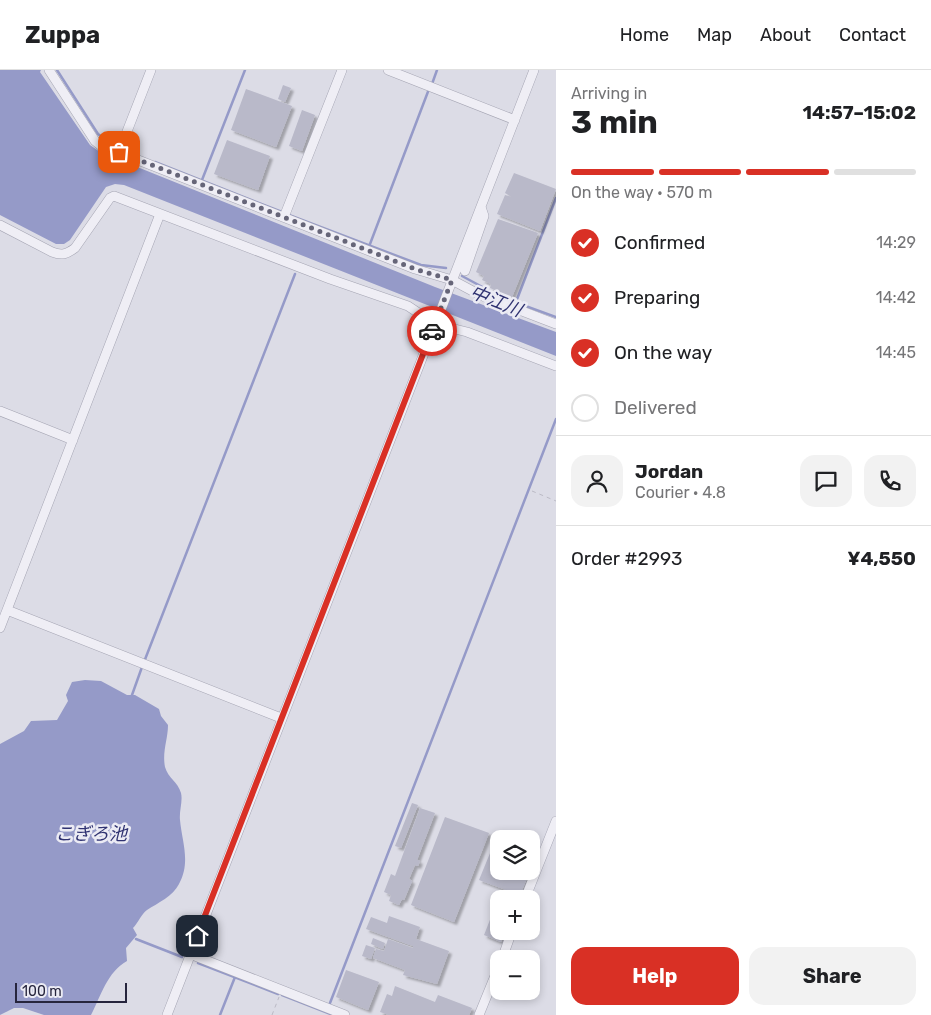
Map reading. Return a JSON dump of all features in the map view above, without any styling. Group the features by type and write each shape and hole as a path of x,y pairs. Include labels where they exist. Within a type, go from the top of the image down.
{"street":[{"path":"49,70 95,142 556,324"},
{"path":"119,152 151,70"},
{"path":"284,217 342,70"},
{"path":"388,70 515,120"},
{"path":"167,1015 534,70"},
{"path":"0,225 61,255 75,248 110,198 114,196 408,306 436,321 556,366"},
{"path":"466,271 484,216 481,207"},
{"path":"0,628 160,214"},
{"path":"0,411 73,440"},
{"path":"7,610 281,718"},
{"path":"529,890 556,820"},
{"path":"190,954 345,1015"},
{"path":"480,1015 490,989"}],"path":[{"path":"532,492 556,501"},
{"path":"272,1015 282,990"}],"water":[{"path":"0,70 41,70 40,72 90,145 100,152 435,287 556,332 556,356 124,185 115,184 106,187 70,240 64,244 56,244 0,215"},
{"name":"こぎろ池","path":"85,680 101,681 127,695 135,695 159,709 161,716 168,725 164,761 166,771 178,786 182,799 180,820 185,852 183,876 173,892 145,911 133,928 137,935 126,948 127,961 114,971 109,978 91,1015 44,1015 23,1008 14,1008 0,1015 0,744 24,731 31,721 57,720 68,701 66,695 72,682"}],"building":[{"path":"283,85 291,88 285,102 278,99"},
{"path":"246,89 292,106 276,147 231,130"},
{"path":"302,110 315,115 302,151 289,146"},
{"path":"227,140 270,156 258,190 214,174"},
{"path":"514,173 556,189 540,231 497,214 505,195 512,197 505,193"},
{"path":"498,219 538,233 512,297 490,288 491,284 482,280 484,276 476,272"},
{"path":"412,803 418,805 401,848 395,846"},
{"path":"420,808 435,813 417,860 420,861 418,866 415,865 409,879 412,881 404,900 402,899 399,905 389,901 391,895 384,892 391,874 395,876"},
{"path":"445,817 489,833 454,922 411,905"},
{"path":"490,853 490,880 526,880 522,890 506,890 479,880"},
{"path":"389,916 420,927 416,939 449,951 437,984 403,975 405,970 373,958 376,949 384,951 388,939 413,948 413,946 366,929 371,917 387,923"},
{"path":"490,920 490,937 484,935"},
{"path":"373,938 385,943 383,949 371,944"},
{"path":"366,945 375,948 371,959 362,956"},
{"path":"346,970 379,982 368,1010 336,997"},
{"path":"395,986 435,1002 438,995 472,1008 469,1015 389,1015 380,1012 387,994 392,996"}],"waterway":[{"path":"57,70 98,134 116,147"},
{"path":"202,180 245,70"},
{"path":"432,84 437,70"},
{"path":"370,244 429,89"},
{"path":"155,162 282,212"},
{"name":"中江川","path":"516,302 556,198"},
{"path":"289,215 421,265 446,268"},
{"path":"144,662 295,274"},
{"name":"中江川","path":"462,276 501,297 556,317"},
{"path":"330,1003 556,419"},
{"path":"132,695 142,667"},
{"path":"136,939 182,957"},
{"path":"198,963 278,994"},
{"path":"220,1015 235,977"},
{"path":"282,995 333,1015"}],"way so far":[{"path":"119,152 415,269 452,280 432,331"}],"route":[{"path":"197,936 432,331"}]}
